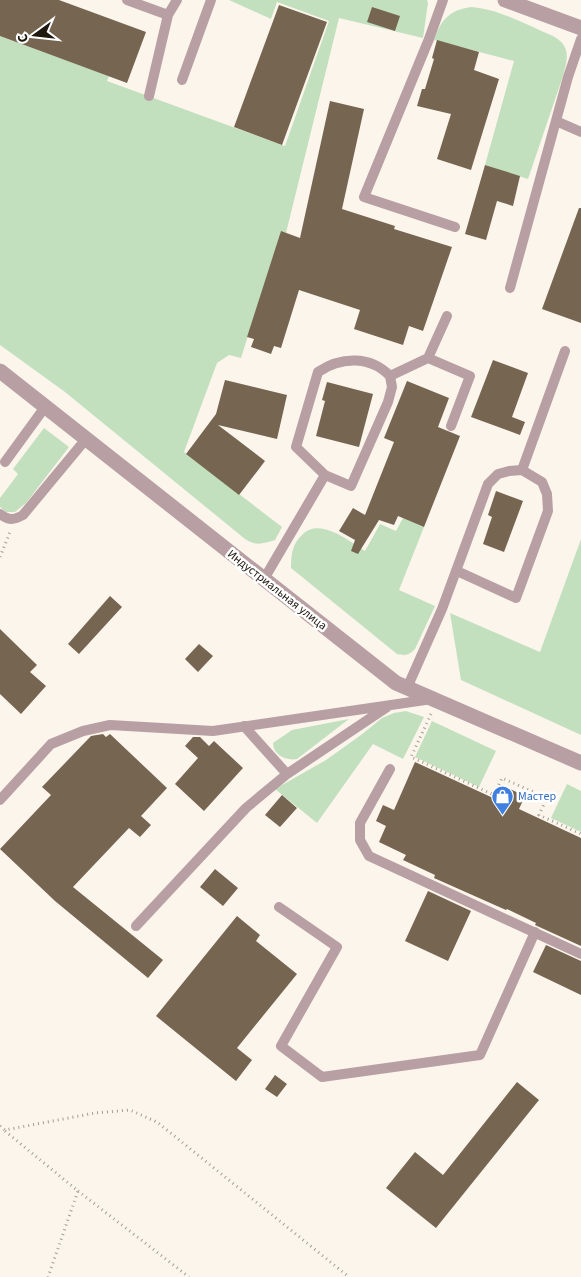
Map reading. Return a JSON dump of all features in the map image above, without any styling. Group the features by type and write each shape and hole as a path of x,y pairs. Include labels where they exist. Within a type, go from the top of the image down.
{"street":[{"path":"505,0 581,28"},
{"name":"Индустриальная улица","path":"0,372 396,684 581,763"}],"lane":[{"path":"127,0 168,15"},
{"path":"149,96 168,15 178,0"},
{"path":"182,80 211,0"},
{"path":"442,0 429,39 364,197 455,227"},
{"path":"510,288 568,78 581,38"},
{"path":"556,121 581,132"},
{"path":"390,376 428,358 447,316"},
{"path":"522,470 565,351"},
{"path":"428,358 470,376 451,426"},
{"path":"352,360 377,366 390,376 392,387 388,402 351,486 325,475 296,447 318,372 335,362 352,360"},
{"path":"5,462 45,407"},
{"path":"0,514 6,519 14,519 23,514 86,439"},
{"path":"407,688 442,609 488,484 498,474 522,470 542,482 547,494 548,511 516,598 456,571"},
{"path":"264,579 325,475"},
{"path":"0,800 51,744 83,731 110,725 213,731 434,700"},
{"path":"136,926 246,808 287,774 390,706"},
{"path":"244,726 287,774"},
{"path":"390,769 360,823 360,840 369,856 581,954"},
{"path":"279,907 337,947 281,1046 322,1077 480,1055 536,932"}],"path":[{"path":"0,558 14,519"},
{"path":"434,700 411,757 494,795 502,778 547,798 539,816 581,834"},
{"path":"5,1130 95,1113 130,1110 157,1122 349,1277"},
{"path":"0,1126 78,1191 189,1277"},
{"path":"48,1277 78,1191"}],"green space":[{"path":"229,0 427,0 428,3 423,38 339,18 286,233 281,232 241,358 229,355 217,363 184,452 282,527 275,540 259,544 245,539 65,392 0,345 0,36 109,76 107,81 285,146 329,21 277,2 271,19"},
{"path":"471,7 502,14 553,36 563,44 567,53 563,76 528,179 485,165 514,61 434,40 443,22 451,13"},
{"path":"44,428 69,447 26,503 15,512 6,512 0,507 0,498 18,474 13,469"},
{"path":"403,518 424,527 399,590 435,606 415,649 409,654 403,655 397,654 291,568 294,546 299,538 309,530 317,528 334,532 365,551 380,524 396,531"},
{"path":"581,539 581,735 461,680 450,613 540,652"},
{"path":"406,711 424,717 403,759 373,744 317,823 275,789 326,760 382,718"},
{"path":"349,719 297,759 285,758 275,751 273,743 292,730"},
{"path":"432,721 496,751 479,787 415,757"},
{"path":"567,784 581,791 581,832 551,818"}],"building":[{"path":"0,0 59,0 146,32 127,83 0,36"},
{"path":"279,5 327,22 282,145 234,127"},
{"path":"372,7 400,16 395,31 367,22"},
{"path":"437,40 479,52 474,70 499,79 471,170 437,159 451,114 417,106 422,89 425,89 434,59 432,58"},
{"path":"330,101 364,109 342,209 395,226 394,229 452,247 423,331 409,326 403,345 354,329 360,310 299,290 281,348 274,346 271,354 251,347 254,339 247,337 281,231 300,238"},
{"path":"485,165 520,176 513,206 497,201 486,240 465,234"},
{"path":"579,208 581,208 581,323 542,309"},
{"path":"493,360 528,373 512,417 525,422 520,435 471,417"},
{"path":"225,380 287,395 277,439 218,425 265,461 239,495 186,454 216,414"},
{"path":"407,381 449,398 438,427 460,436 424,527 398,516 394,525 379,520 358,554 351,551 355,540 339,531 353,508 365,515 394,442 384,438"},
{"path":"327,382 373,394 359,447 316,436 325,401 322,400"},
{"path":"496,491 523,501 504,552 483,544 492,517 488,515"},
{"path":"110,596 122,607 79,654 68,644"},
{"path":"0,629 37,665 30,672 46,686 21,714 0,694"},
{"path":"199,644 213,656 198,672 185,659"},
{"path":"103,734 106,737 110,734 167,788 141,816 151,825 140,837 129,828 73,887 163,960 148,978 55,901 0,849 51,795 42,787 91,736"},
{"path":"193,737 200,737 209,746 214,741 243,768 204,811 175,784 198,758 185,746"},
{"path":"415,762 504,803 510,789 525,796 519,809 581,838 581,946 535,925 536,923 507,909 434,878 435,875 403,860 406,855 379,842 386,826 376,821 383,805 394,810"},
{"path":"282,795 297,808 280,827 265,815"},
{"path":"215,869 238,888 223,906 200,887"},
{"path":"428,891 471,911 448,961 405,941"},
{"path":"237,916 260,935 256,941 297,974 237,1048 252,1060 236,1081 156,1016"},
{"path":"546,945 581,961 581,995 533,972"},
{"path":"275,1075 287,1084 277,1097 265,1089"},
{"path":"517,1082 539,1100 436,1228 386,1188 415,1152 443,1175"}],"place":[{"name":"Мастер","path":"502,815"}]}
